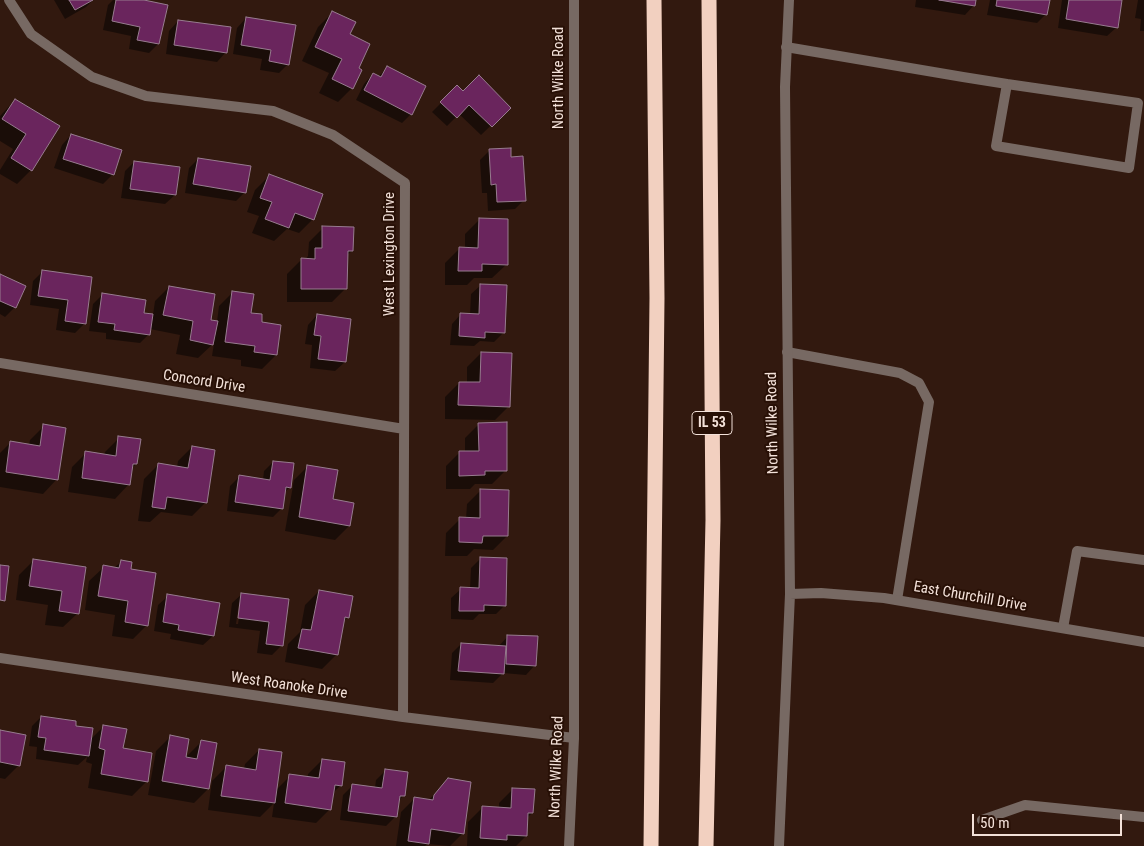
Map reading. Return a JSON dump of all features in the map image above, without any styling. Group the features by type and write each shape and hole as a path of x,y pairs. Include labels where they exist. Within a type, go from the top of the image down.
{"highway":[{"path":"651,846 657,298 654,0"},
{"name":"IL 53","path":"706,846 713,520 709,0"}],"street":[{"name":"West Lexington Drive","path":"9,0 31,34 92,77 146,96 273,111 333,135 405,183 402,718"},
{"name":"North Wilke Road","path":"570,846 574,738 574,0"},
{"name":"North Wilke Road","path":"779,846 790,594 784,87 789,0"},
{"path":"786,47 1007,84 1138,103 1129,168 996,146 1007,84"},
{"path":"787,352 900,373 919,383 929,402 897,600"},
{"name":"Concord Drive","path":"0,363 404,429"},
{"path":"1063,628 1077,551 1144,560"},
{"name":"East Churchill Drive","path":"790,594 821,592 897,600 1144,642"},
{"name":"West Roanoke Drive","path":"0,658 402,718 574,738"},
{"path":"982,820 1025,805 1144,817"}],"building":[{"path":"69,0 93,0 75,10"},
{"path":"116,0 144,0 168,5 159,44 137,40 140,27 112,21"},
{"path":"939,0 976,0 975,6"},
{"path":"997,0 1050,0 1047,15 996,6"},
{"path":"1069,0 1122,0 1118,28 1066,19"},
{"path":"332,11 356,22 350,34 370,44 359,68 362,70 353,89 332,79 342,59 315,47"},
{"path":"246,17 296,25 289,65 269,61 271,50 241,45"},
{"path":"178,20 231,27 227,53 174,45"},
{"path":"387,66 426,86 412,115 364,90 373,73 381,77"},
{"path":"479,75 511,108 492,127 469,105 457,118 440,102 457,85 463,91"},
{"path":"15,99 60,126 32,171 11,158 26,134 2,119"},
{"path":"71,134 122,150 114,175 63,159"},
{"path":"511,148 511,157 523,156 526,201 497,202 496,184 491,185 489,149"},
{"path":"198,158 251,166 246,193 193,184"},
{"path":"134,161 180,167 176,195 130,189"},
{"path":"269,174 323,194 314,220 295,213 289,228 265,219 272,202 260,198"},
{"path":"479,218 508,219 508,265 482,264 482,271 458,271 459,247 478,248"},
{"path":"322,226 354,227 353,251 348,251 347,289 301,289 301,258 315,259 315,248 322,248"},
{"path":"42,270 92,277 86,324 65,321 68,300 38,296"},
{"path":"0,274 26,286 16,308 0,301"},
{"path":"480,284 507,285 505,333 485,332 485,338 459,336 460,313 479,314"},
{"path":"169,286 215,294 211,320 218,321 213,345 190,340 193,321 163,315"},
{"path":"232,291 254,294 251,313 262,314 262,322 281,325 277,355 254,352 255,346 225,342"},
{"path":"102,293 146,300 144,313 153,314 150,335 114,330 115,324 98,322"},
{"path":"317,314 351,319 346,362 318,359 321,336 314,335"},
{"path":"481,352 512,353 510,407 458,405 459,382 480,382"},
{"path":"507,422 507,471 485,471 485,475 459,476 459,451 479,451 478,423"},
{"path":"43,424 66,428 58,480 6,472 10,441 40,446"},
{"path":"118,436 141,439 137,464 133,464 130,485 82,478 85,451 116,456"},
{"path":"192,446 215,450 207,503 167,497 165,509 152,507 158,463 188,468"},
{"path":"273,461 294,463 291,488 286,487 283,509 235,502 239,475 270,480"},
{"path":"307,465 338,470 333,499 354,503 350,526 299,517"},
{"path":"480,489 509,490 508,536 483,536 482,543 459,542 459,517 480,518"},
{"path":"480,557 507,558 506,606 484,605 484,611 459,611 460,587 479,588"},
{"path":"33,559 86,567 79,614 59,611 62,591 29,586"},
{"path":"121,560 132,562 131,569 156,573 148,626 125,622 128,601 98,596 103,565 119,568"},
{"path":"0,565 9,566 5,601 0,600"},
{"path":"319,590 353,596 349,618 345,617 338,655 298,648 302,629 311,630"},
{"path":"241,593 289,599 283,646 266,644 269,622 238,618"},
{"path":"167,594 220,603 214,636 178,630 179,625 163,622"},
{"path":"507,635 538,636 536,666 506,664"},
{"path":"461,643 506,646 504,674 458,671"},
{"path":"41,716 76,721 76,726 93,728 89,756 44,750 46,738 38,737"},
{"path":"103,725 127,729 123,748 152,753 148,782 101,774 105,750 99,748"},
{"path":"0,730 26,735 20,766 0,762"},
{"path":"170,735 189,739 186,757 197,759 201,740 217,743 209,789 162,781"},
{"path":"259,749 282,752 275,803 221,796 226,765 256,770"},
{"path":"322,759 345,762 342,786 335,785 331,810 285,803 289,774 319,778"},
{"path":"385,769 408,772 405,796 400,796 397,817 348,811 352,784 382,788"},
{"path":"448,778 471,782 464,834 431,829 429,844 408,841 414,797 433,800 434,795"},
{"path":"512,788 535,789 533,813 528,813 527,836 507,835 507,840 480,838 482,806 511,808"}]}
